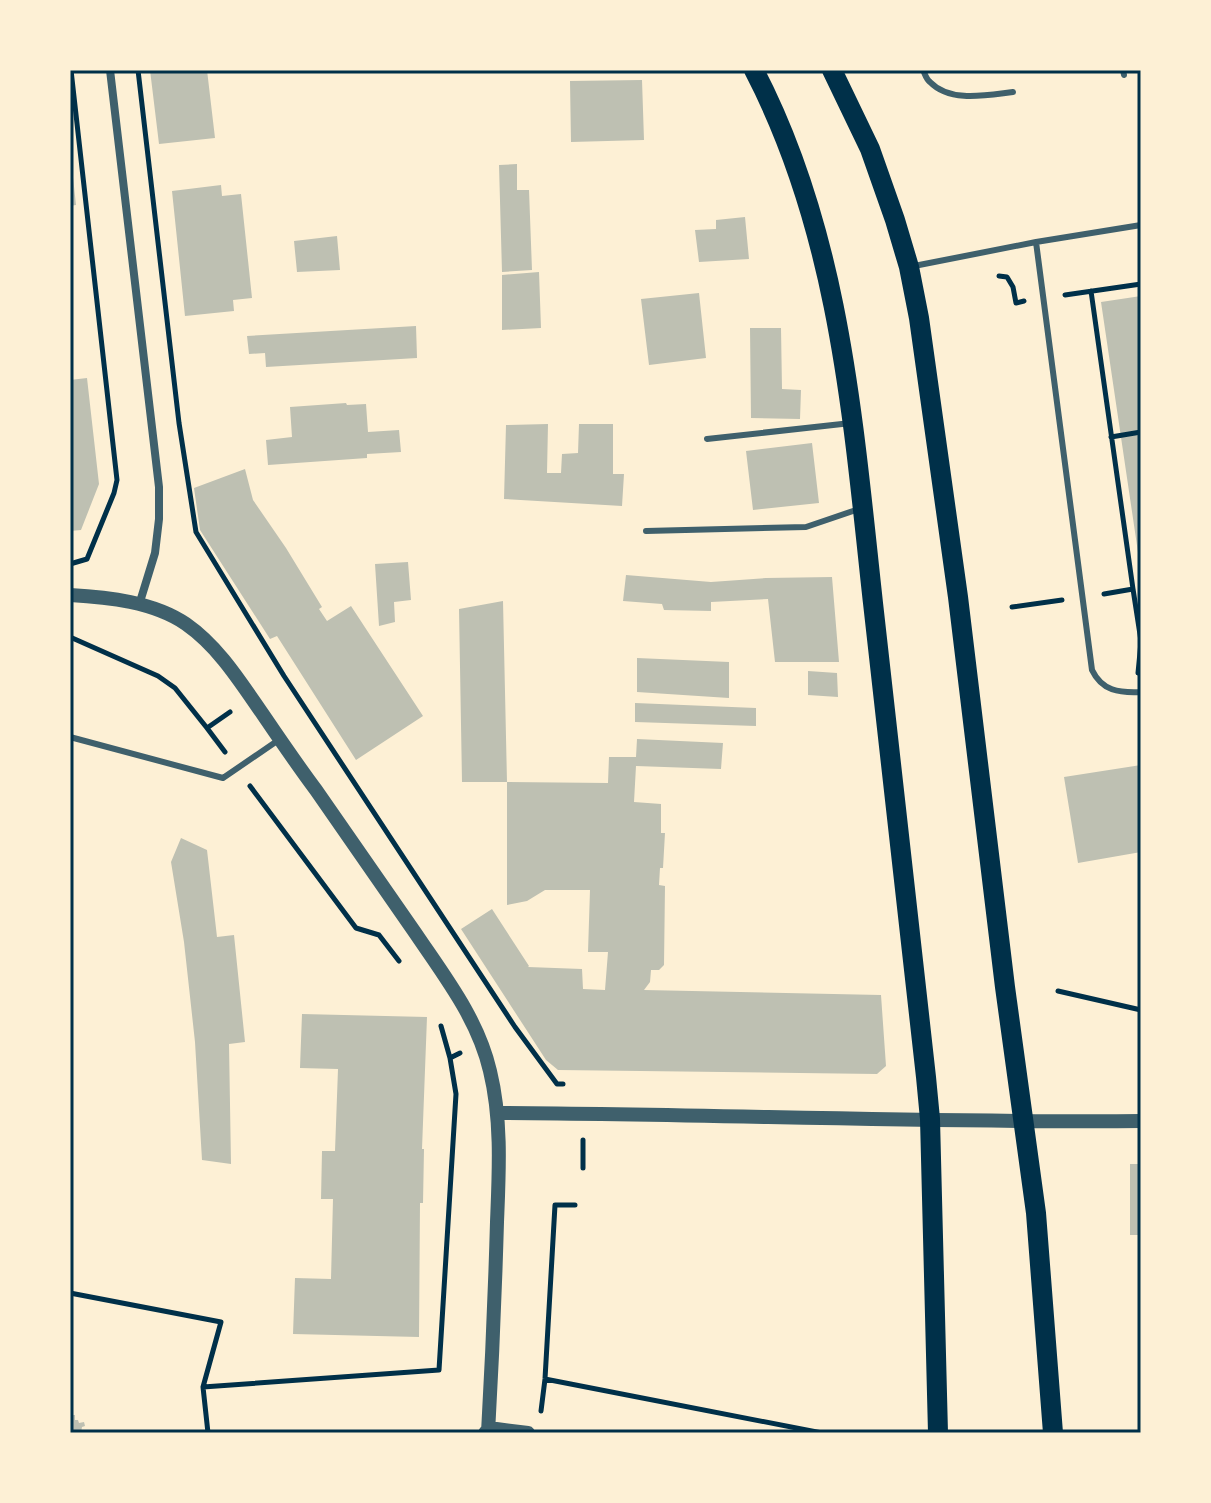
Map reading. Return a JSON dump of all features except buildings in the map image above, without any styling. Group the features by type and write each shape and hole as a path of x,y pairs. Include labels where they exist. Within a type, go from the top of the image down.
{"main road":[{"path":"754,70 785,139 825,261 841,339 864,507 930,1119 938,1433"},
{"path":"832,70 870,149 895,220 909,267 926,359 1036,1213 1053,1433"}],"street":[{"path":"110,70 159,487 155,553 139,605"},
{"path":"70,595 112,599 164,613 184,623 206,640 251,697 456,992 470,1017 482,1043 493,1081 497,1113 498,1205 493,1367 487,1431 528,1433"},
{"path":"497,1113 1023,1122 1141,1121"}],"lane":[{"path":"923,70 929,82 962,97 1013,92"},
{"path":"909,267 1141,225"},
{"path":"1036,242 1092,670 1097,680 1107,688 1122,693 1141,692"},
{"path":"707,439 852,423"},
{"path":"646,531 806,527 864,507"},
{"path":"70,737 223,778 280,739"}],"path":[{"path":"70,564 87,559 117,480 71,70"},
{"path":"138,70 179,423 196,532 284,676 515,1027 557,1084 571,1084"},
{"path":"1091,291 1133,589"},
{"path":"1111,437 1141,432"},
{"path":"70,637 158,676 175,688 356,928 379,935 404,969"},
{"path":"207,728 284,676"},
{"path":"1058,991 1141,1010"},
{"path":"203,1387 439,1370 456,1094 438,1014"},
{"path":"450,1058 515,1027"},
{"path":"540,1420 555,1205 575,1205"},
{"path":"70,1293 221,1322 203,1387 208,1433"},
{"path":"545,1379 822,1433"}]}
